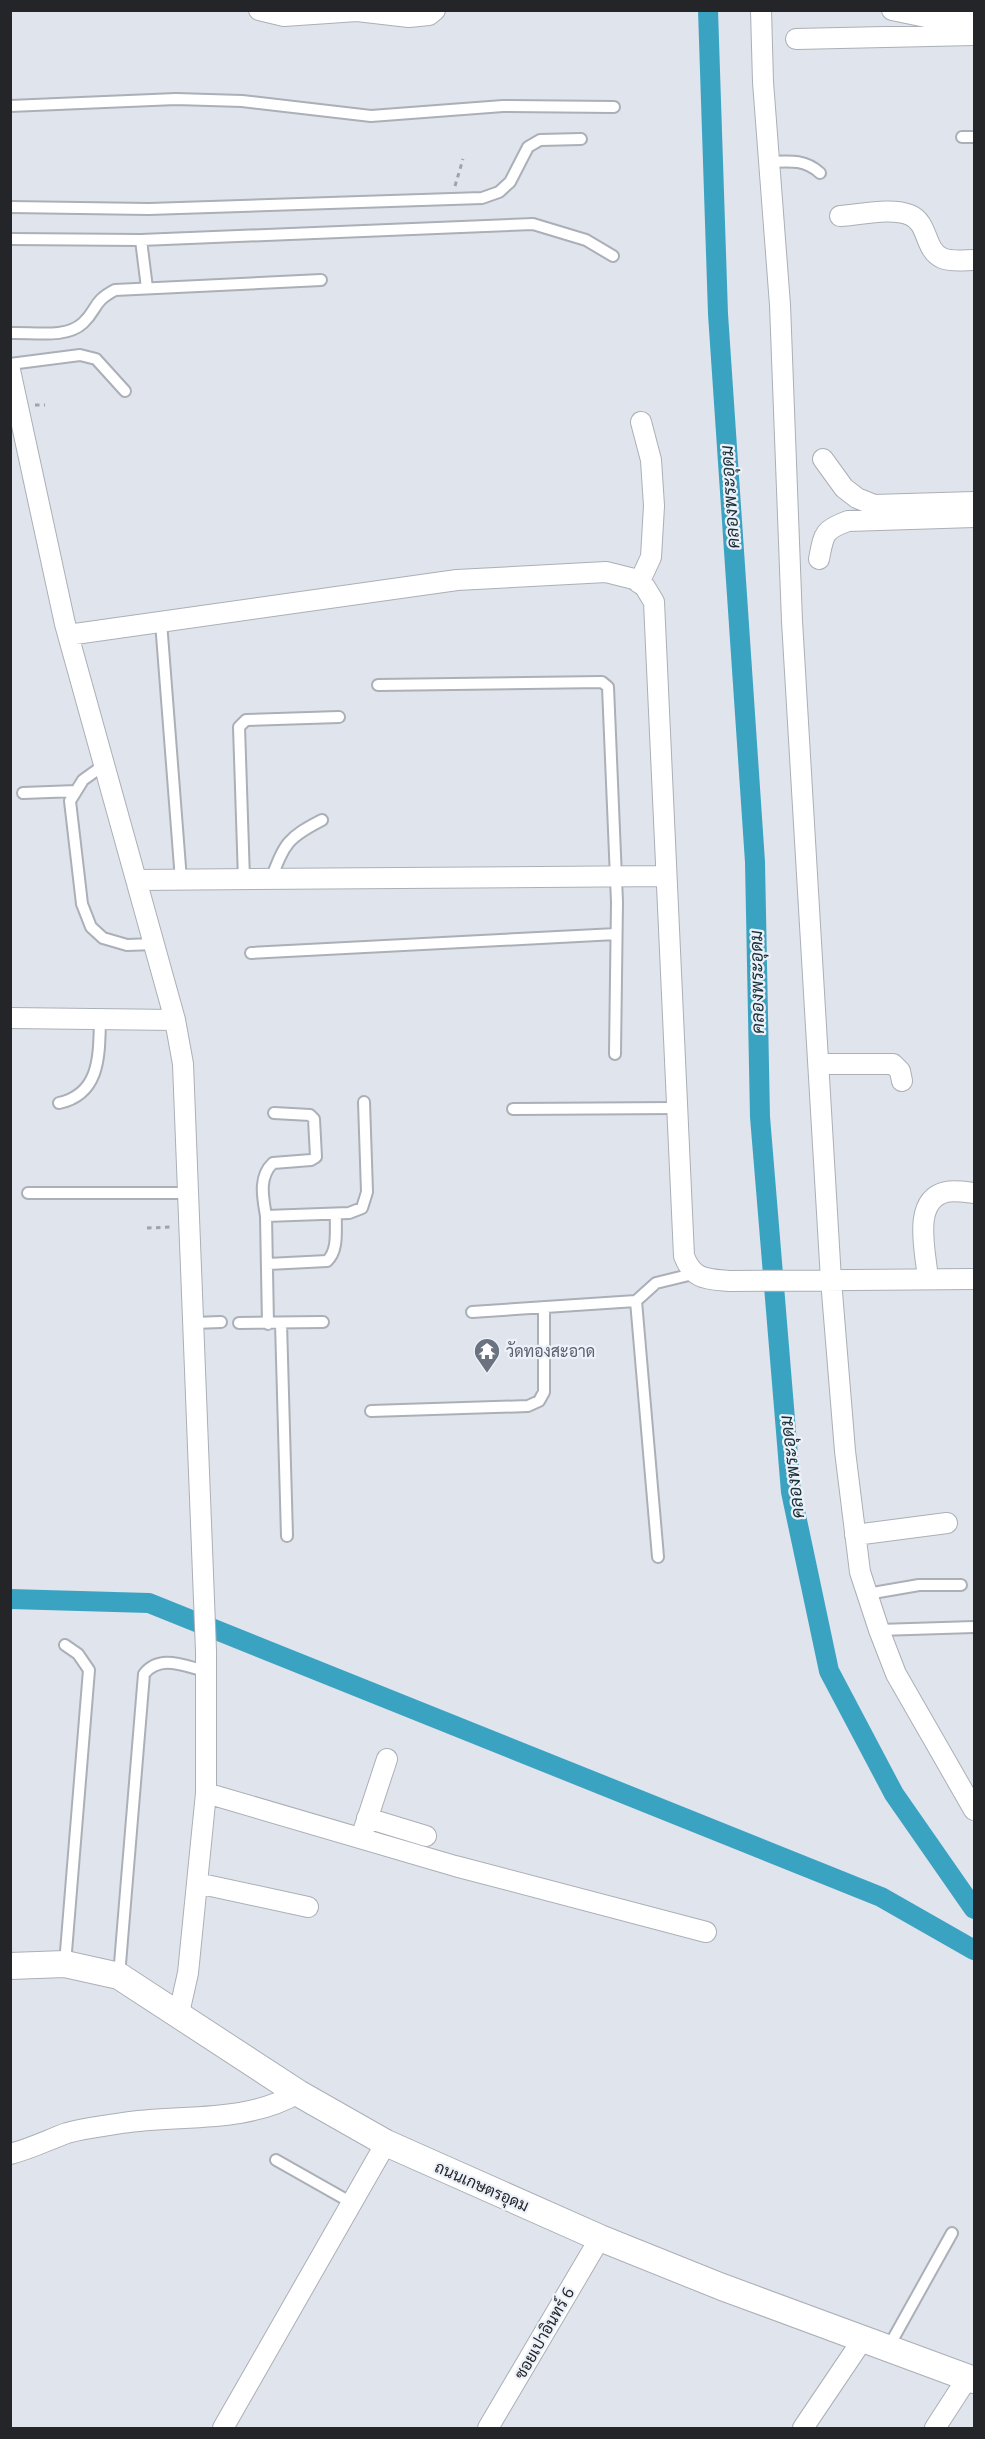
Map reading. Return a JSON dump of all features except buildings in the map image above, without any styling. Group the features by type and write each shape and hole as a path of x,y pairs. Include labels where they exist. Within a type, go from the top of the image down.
{"street":[{"path":"259,10 284,16 357,11 409,17 429,15 435,10"},
{"path":"761,10 763,82 780,305 788,559 831,1280 855,1535 860,1572 896,1674 974,1807"},
{"path":"892,10 950,22 975,21"},
{"path":"796,39 975,35"},
{"path":"840,216 898,212 909,214 919,220 936,254 944,259 975,260"},
{"path":"10,370 16,423 68,635 175,1020 183,1065 206,1651 206,1793 188,1973 179,2013"},
{"path":"639,583 651,557 654,506 651,460 641,422"},
{"path":"823,459 844,488 857,498 874,505 975,502"},
{"path":"819,559 823,537 830,528 848,522 975,517"},
{"path":"68,635 457,580 606,572 621,574 639,583 651,594 654,602 684,1256 693,1274 703,1279 729,1281 975,1279"},
{"path":"136,880 666,876"},
{"path":"10,1018 175,1020"},
{"path":"819,1064 893,1064 900,1071 902,1081"},
{"path":"928,1280 923,1212 931,1199 947,1192 975,1193"},
{"path":"855,1535 947,1524"},
{"path":"361,1838 387,1759"},
{"path":"206,1793 361,1838 706,1932"},
{"path":"368,1818 426,1836"},
{"path":"197,1883 308,1907"},
{"name":"ถนนเกษตรอุดม","path":"10,1966 65,1964 119,1976 179,2013 298,2093 386,2143 600,2238 971,2379"},
{"path":"10,2154 69,2133 258,2110 281,2103 298,2093"},
{"path":"223,2428 386,2143"},
{"name":"ซอยเปาอินทร์ 6","path":"488,2428 600,2238"},
{"path":"803,2428 863,2338"},
{"path":"935,2428 971,2379"}],"lane":[{"path":"10,106 176,99 242,101 371,116 503,106 614,107"},
{"path":"962,137 975,137"},
{"path":"10,207 149,209 482,198 499,192 510,182 528,147 540,140 581,139"},
{"path":"770,162 794,161 812,165 820,173"},
{"path":"10,239 141,240 534,224 586,240 613,256"},
{"path":"141,240 147,288"},
{"path":"10,333 69,332 84,322 99,298 115,290 321,280"},
{"path":"10,364 80,355 96,359 125,391"},
{"path":"161,622 181,880"},
{"path":"378,685 602,682 608,687 615,876 615,1054"},
{"path":"244,879 239,727 246,720 339,717"},
{"path":"104,765 82,780 70,801 82,904 91,927 103,938 127,945 154,945"},
{"path":"23,793 76,791"},
{"path":"271,879 284,846 297,833 322,820"},
{"path":"250,953 616,934"},
{"path":"59,1102 74,1100 92,1080 99,1054 100,1019"},
{"path":"266,1216 349,1213 362,1208 367,1192 364,1102"},
{"path":"513,1108 677,1108"},
{"path":"268,1324 266,1216 262,1185 266,1170 273,1163 310,1160 316,1157 317,1151 314,1119 310,1115 274,1113"},
{"path":"28,1193 189,1193"},
{"path":"268,1264 327,1261 333,1256 335,1249 336,1214"},
{"path":"472,1311 636,1301 656,1283 693,1274"},
{"path":"636,1301 658,1557"},
{"path":"372,1411 528,1406 539,1401 544,1392 544,1307"},
{"path":"194,1323 220,1322"},
{"path":"239,1323 323,1322"},
{"path":"281,1323 287,1536"},
{"path":"867,1594 919,1585 961,1585"},
{"path":"879,1630 975,1627"},
{"path":"65,1645 78,1654 89,1670 65,1964"},
{"path":"119,1976 144,1674 151,1665 164,1661 206,1671"},
{"path":"276,2160 352,2203"},
{"path":"887,2348 952,2233"}],"path":[{"path":"451,199 463,159"},
{"path":"147,1228 190,1227"}],"waterway":[{"name":"คลองพระอุดม","path":"708,10 718,314 755,862 760,1117 791,1492 829,1671 894,1794 974,1909"},
{"path":"10,1599 149,1603 881,1897 974,1950"}],"place":[{"name":"วัดทองสะอาด","path":"487,1374"}]}
